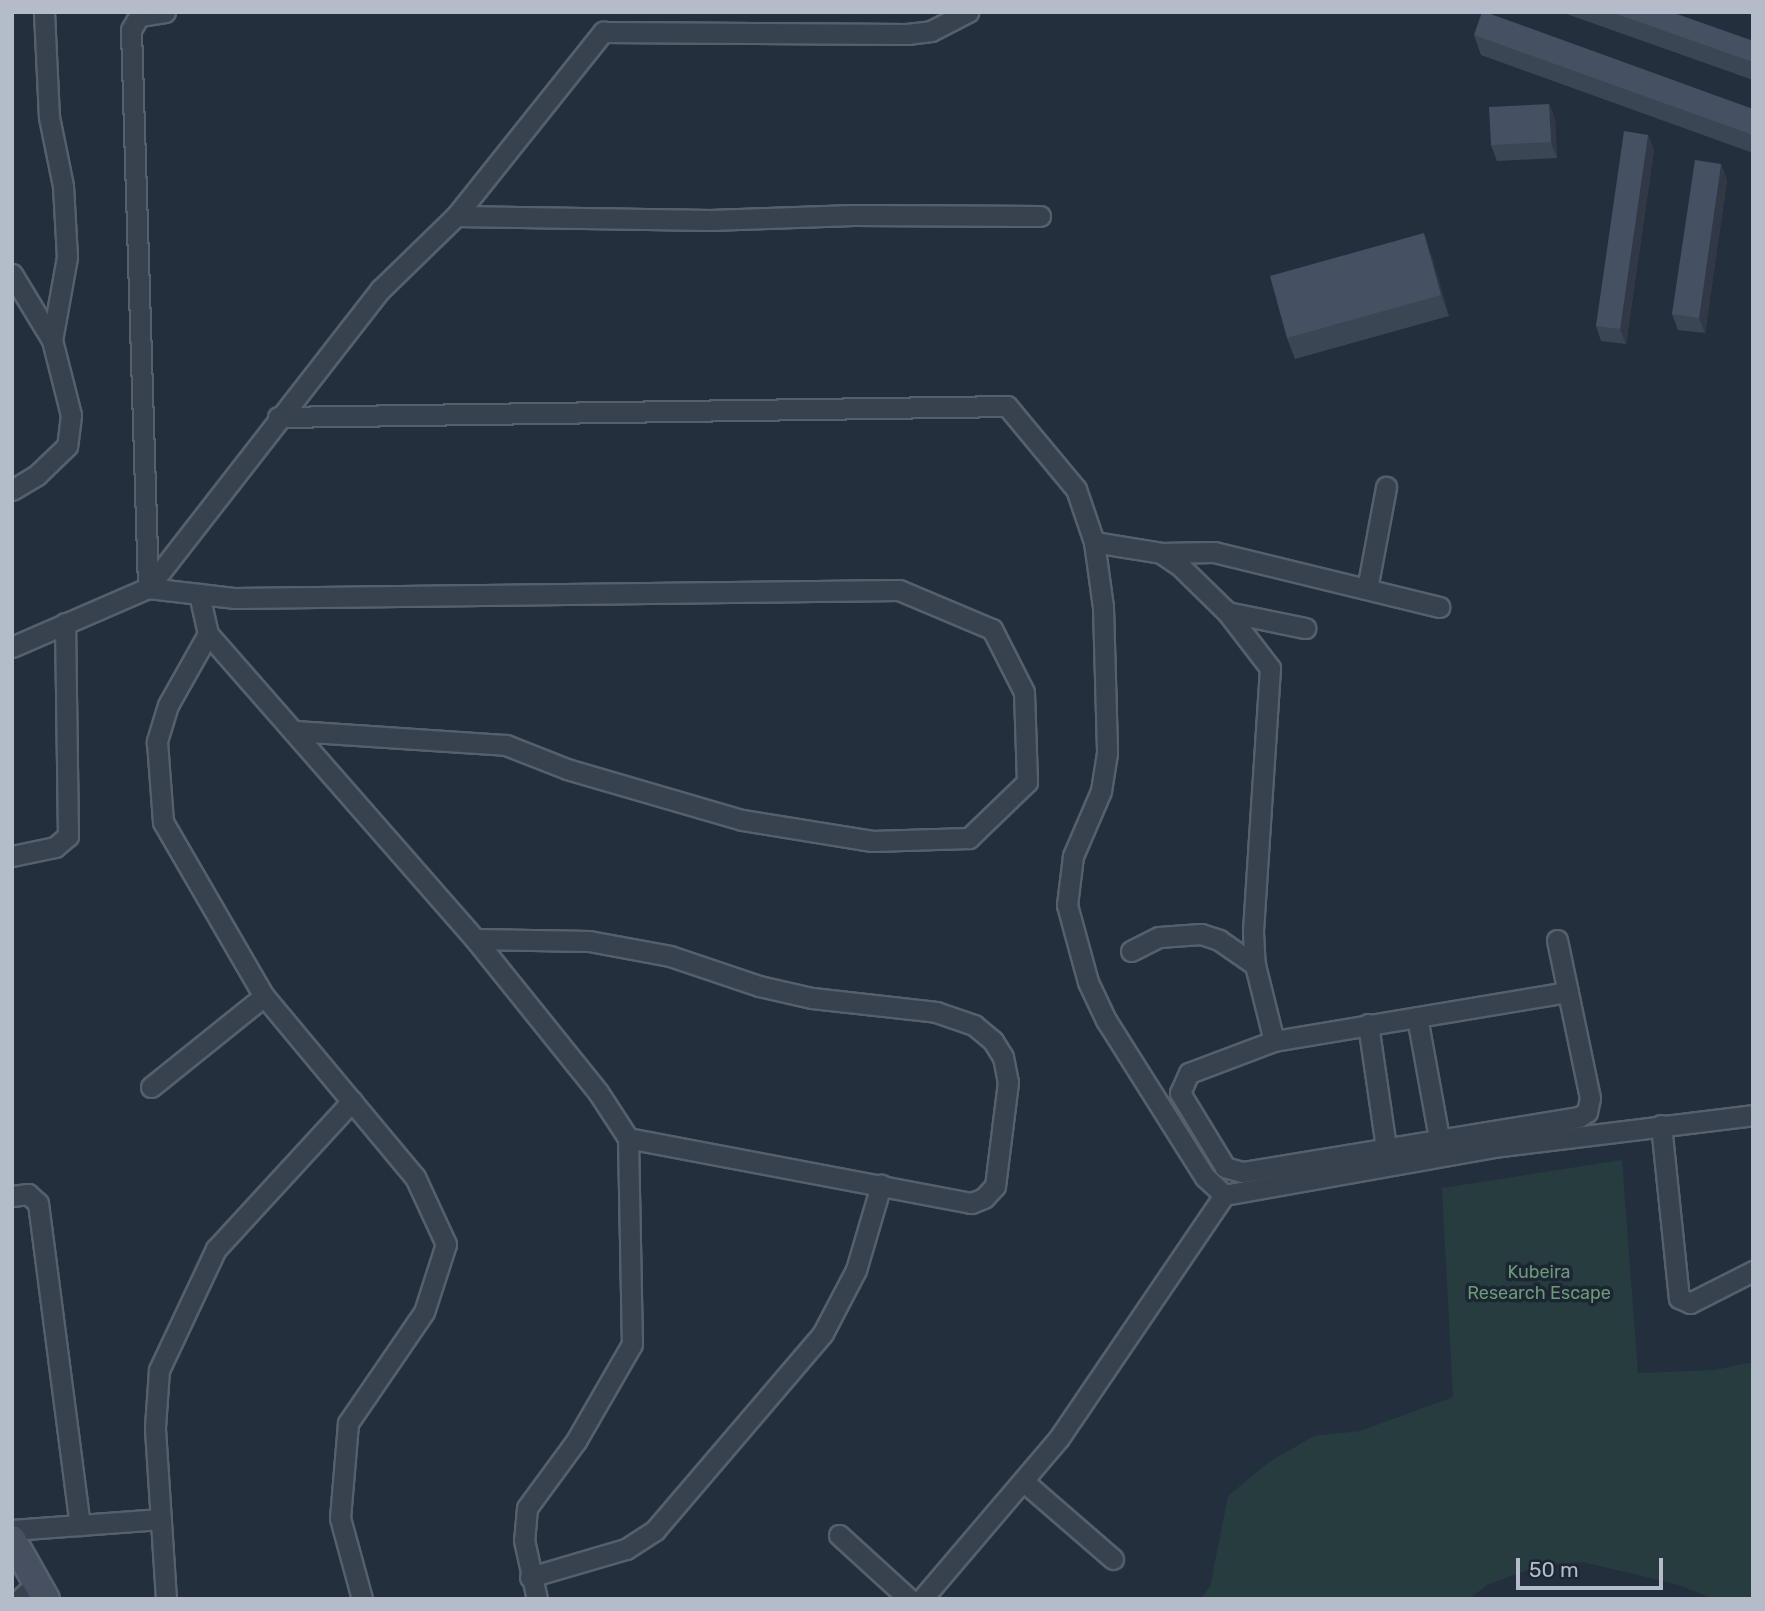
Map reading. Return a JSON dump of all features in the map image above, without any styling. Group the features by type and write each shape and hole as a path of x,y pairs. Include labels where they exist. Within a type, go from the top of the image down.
{"street":[{"path":"44,12 49,117 63,186 67,257 52,340"},
{"path":"148,588 131,30 139,16 165,12"},
{"path":"148,588 278,417 381,289 456,216 603,32 599,12"},
{"path":"603,32 907,34 930,31 968,12"},
{"path":"456,216 710,220 853,215 1040,216"},
{"path":"12,274 52,340 71,415 67,446 37,475 12,490"},
{"path":"278,417 1007,406 1076,489 1094,542 1103,607 1107,752 1101,791 1073,856 1067,905 1088,982 1106,1020 1205,1177 1224,1195"},
{"path":"1367,589 1386,487"},
{"path":"1094,542 1161,553 1214,552 1439,607"},
{"path":"1161,553 1227,612 1261,651 1270,668 1272,689 1253,932 1255,965 1274,1041"},
{"path":"12,647 148,588 235,598 899,590 992,629 1024,692 1027,782 969,838 872,841 742,820 567,769 506,745 293,731"},
{"path":"199,594 208,634 475,939 598,1092 628,1138 632,1343 576,1441 527,1508 524,1540 530,1577 537,1599"},
{"path":"1227,612 1305,628"},
{"path":"12,856 55,847 68,836 65,623"},
{"path":"208,634 169,705 157,741 163,822 264,996 415,1177 446,1244 425,1312 348,1423 340,1518 362,1599"},
{"path":"1131,951 1159,937 1201,934 1219,940 1255,965"},
{"path":"475,939 589,941 670,956 799,995 936,1012 975,1025 1003,1057 1008,1082 995,1186 984,1198 957,1203 881,1185 628,1138"},
{"path":"1557,940 1568,992 1590,1098 1587,1112 1579,1117 1439,1138 1251,1172 1224,1167 1185,1106 1180,1093 1183,1080 1189,1073 1274,1041 1568,992"},
{"path":"151,1087 264,996"},
{"path":"1417,1017 1439,1138"},
{"path":"1368,1024 1386,1148"},
{"path":"166,1599 155,1427 159,1370 216,1249 352,1101"},
{"path":"922,1599 1059,1438 1224,1195 1494,1147 1753,1115"},
{"path":"1661,1125 1679,1298 1690,1303 1753,1271"},
{"path":"530,1577 626,1549 655,1530 823,1333 856,1270 881,1185"},
{"path":"12,1196 28,1194 38,1203 80,1525"},
{"path":"1023,1481 1113,1559"},
{"path":"12,1530 161,1519"},
{"path":"839,1535 909,1599"},
{"path":"12,1539 35,1593"}],"green space":[{"name":"Kubeira Research Escape","path":"1622,1160 1638,1373 1715,1370 1753,1362 1753,1599 1713,1599 1679,1585 1583,1562 1541,1565 1487,1585 1469,1599 1200,1599 1210,1587 1228,1496 1269,1462 1314,1436 1360,1431 1453,1397 1442,1188"}],"building":[{"path":"1482,12 1753,109 1753,135 1474,35"},
{"path":"1611,12 1671,12 1753,41 1753,62"},
{"path":"1549,104 1551,142 1491,145 1489,107"},
{"path":"1624,131 1648,135 1620,329 1596,326"},
{"path":"1695,160 1721,164 1699,318 1672,314"},
{"path":"1424,233 1441,295 1287,338 1270,276"}]}
